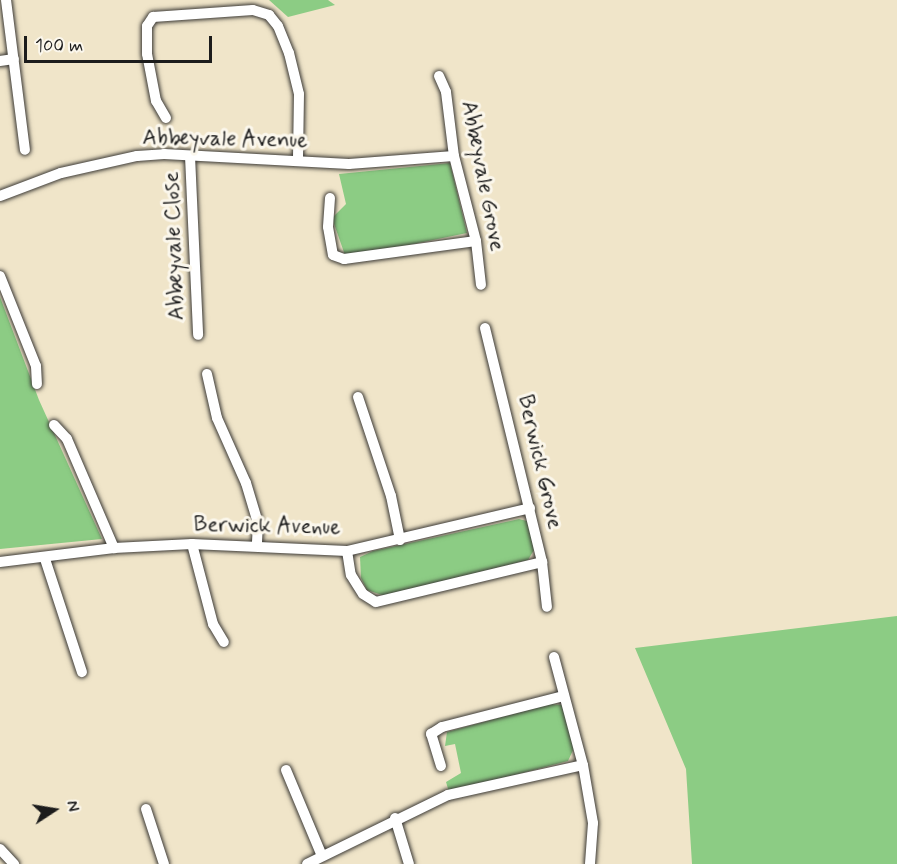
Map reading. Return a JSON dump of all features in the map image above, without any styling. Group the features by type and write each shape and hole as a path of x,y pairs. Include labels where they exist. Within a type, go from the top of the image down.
{"street":[{"path":"6,0 25,150"},
{"path":"166,118 156,101 147,54 147,26 153,17 253,10 269,15 278,26 289,53 299,94 298,161"},
{"path":"0,61 14,59"},
{"name":"Abbeyvale Grove","path":"439,76 446,92 454,156 476,241 481,285"},
{"name":"Abbeyvale Avenue","path":"0,196 107,161 164,154 349,164 454,156"},
{"name":"Abbeyvale Close","path":"190,156 198,335"},
{"path":"330,198 328,227 333,255 344,259 476,241"},
{"path":"0,276 36,366 37,384"},
{"name":"Berwick Grove","path":"485,328 530,508 542,562 547,607"},
{"path":"207,375 218,418 246,483 258,523 257,545"},
{"path":"358,397 391,496 400,540"},
{"path":"54,425 67,439 114,548"},
{"name":"Berwick Avenue","path":"0,562 45,559 114,548 192,544 257,545 347,551 530,508"},
{"path":"192,544 213,624 224,642"},
{"path":"347,551 351,575 363,594 376,602 542,562"},
{"path":"45,559 82,672"},
{"path":"554,657 583,765 593,823 590,864"},
{"path":"441,766 431,734 442,727 564,696"},
{"path":"307,864 395,818 448,795 583,765"},
{"path":"286,770 322,856"},
{"path":"146,809 164,864"},
{"path":"395,818 409,864"},
{"path":"0,849 14,864"}],"green space":[{"path":"269,0 328,0 335,5 288,17"},
{"path":"450,163 467,233 346,258 332,218 346,204 339,174"},
{"path":"0,297 39,400 102,539 0,549"},
{"path":"519,519 527,521 533,537 534,550 528,560 385,596 367,590 361,578 360,557 373,551"},
{"path":"897,616 897,864 692,864 686,769 635,648"},
{"path":"550,704 562,705 574,748 568,761 449,792 446,782 461,773 455,744 445,746 447,732"}]}
